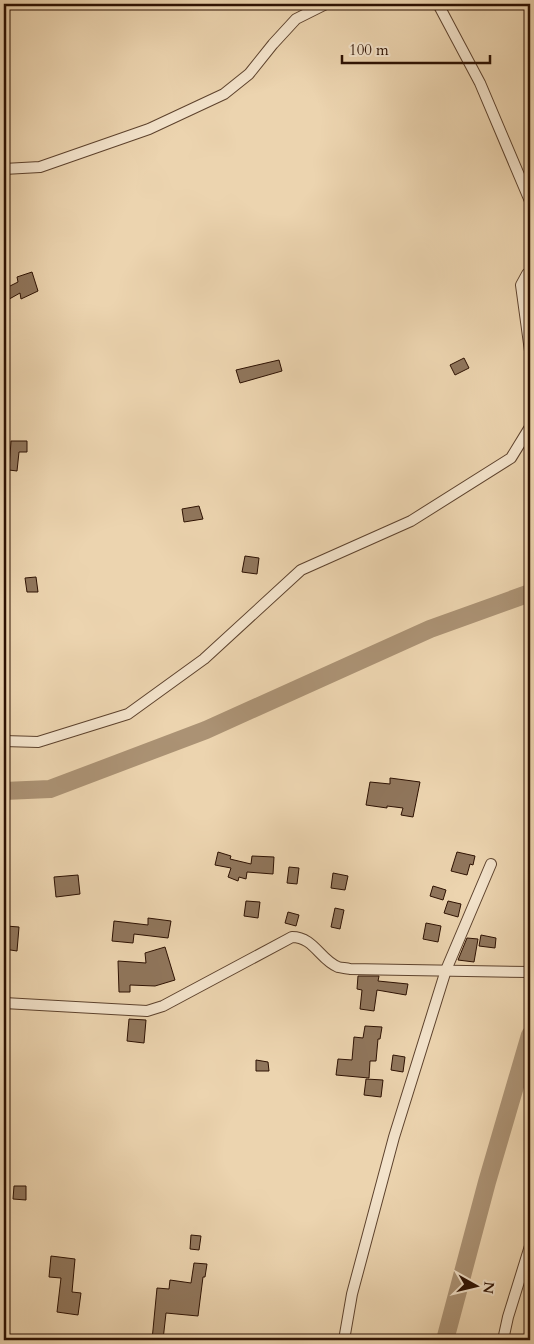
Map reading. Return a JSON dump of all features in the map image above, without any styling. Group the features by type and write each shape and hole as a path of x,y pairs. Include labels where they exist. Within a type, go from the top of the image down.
{"street":[{"path":"4,169 40,167 149,129 224,94 249,74 296,19 326,4"},
{"path":"438,4 480,83 530,201"},
{"path":"530,272 521,285 530,351"},
{"path":"4,741 38,742 128,714 204,659 301,570 411,521 511,458 530,427"},
{"path":"344,1340 352,1294 394,1137 446,970 490,864"},
{"path":"4,1003 146,1011 163,1006 292,937 300,937 306,940 329,962 338,967 350,969 530,972"},
{"path":"503,1340 508,1317 530,1246"}],"building":[{"path":"32,272 38,291 21,299 20,293 4,302 4,289 18,282 17,277"},
{"path":"464,358 469,368 455,375 450,365"},
{"path":"279,360 282,371 240,383 236,370"},
{"path":"11,441 27,441 27,452 19,452 17,471 9,470"},
{"path":"199,506 203,519 184,522 182,509"},
{"path":"245,556 259,558 257,574 242,572"},
{"path":"36,577 38,592 27,592 25,578"},
{"path":"390,778 420,782 413,817 401,815 403,808 366,805 370,782 390,784"},
{"path":"218,852 231,856 230,859 251,864 252,856 274,857 273,874 247,872 246,879 239,877 238,881 228,877 231,868 215,865"},
{"path":"457,852 475,856 473,865 470,864 467,875 451,871"},
{"path":"289,867 299,868 297,884 287,883"},
{"path":"333,873 348,876 345,890 331,888"},
{"path":"78,875 80,894 56,897 54,877"},
{"path":"433,886 446,890 443,900 430,896"},
{"path":"246,901 260,902 258,918 244,916"},
{"path":"448,901 461,904 458,917 444,913"},
{"path":"335,908 344,910 340,929 331,927"},
{"path":"288,912 299,915 296,926 285,923"},
{"path":"148,918 171,921 168,938 134,934 133,943 112,941 114,921 148,925"},
{"path":"426,923 441,926 438,942 423,939"},
{"path":"6,926 19,927 17,951 4,949"},
{"path":"481,935 496,938 495,948 479,946"},
{"path":"467,938 478,939 474,962 458,960"},
{"path":"165,947 175,980 155,986 130,985 130,992 119,992 118,961 146,963 145,953"},
{"path":"358,976 379,976 378,981 408,984 406,995 377,990 374,1011 360,1009 362,990 357,989"},
{"path":"129,1019 146,1020 144,1043 127,1041"},
{"path":"365,1026 382,1027 380,1039 378,1039 376,1061 370,1061 369,1078 336,1075 338,1059 352,1060 354,1037 363,1038"},
{"path":"393,1055 405,1057 403,1072 391,1070"},
{"path":"256,1060 268,1062 269,1071 256,1071"},
{"path":"366,1079 383,1080 381,1097 364,1095"},
{"path":"14,1186 26,1186 26,1200 13,1199"},
{"path":"191,1235 201,1236 199,1250 190,1249"},
{"path":"51,1256 75,1259 72,1292 81,1293 78,1315 57,1312 61,1278 49,1277"},
{"path":"194,1263 207,1264 205,1277 203,1277 198,1316 166,1313 163,1340 152,1340 157,1288 169,1289 170,1280 191,1283"}],"waterway":[{"path":"4,791 50,789 206,730 430,629 530,593"},
{"path":"445,1340 487,1182 530,1035"}]}
